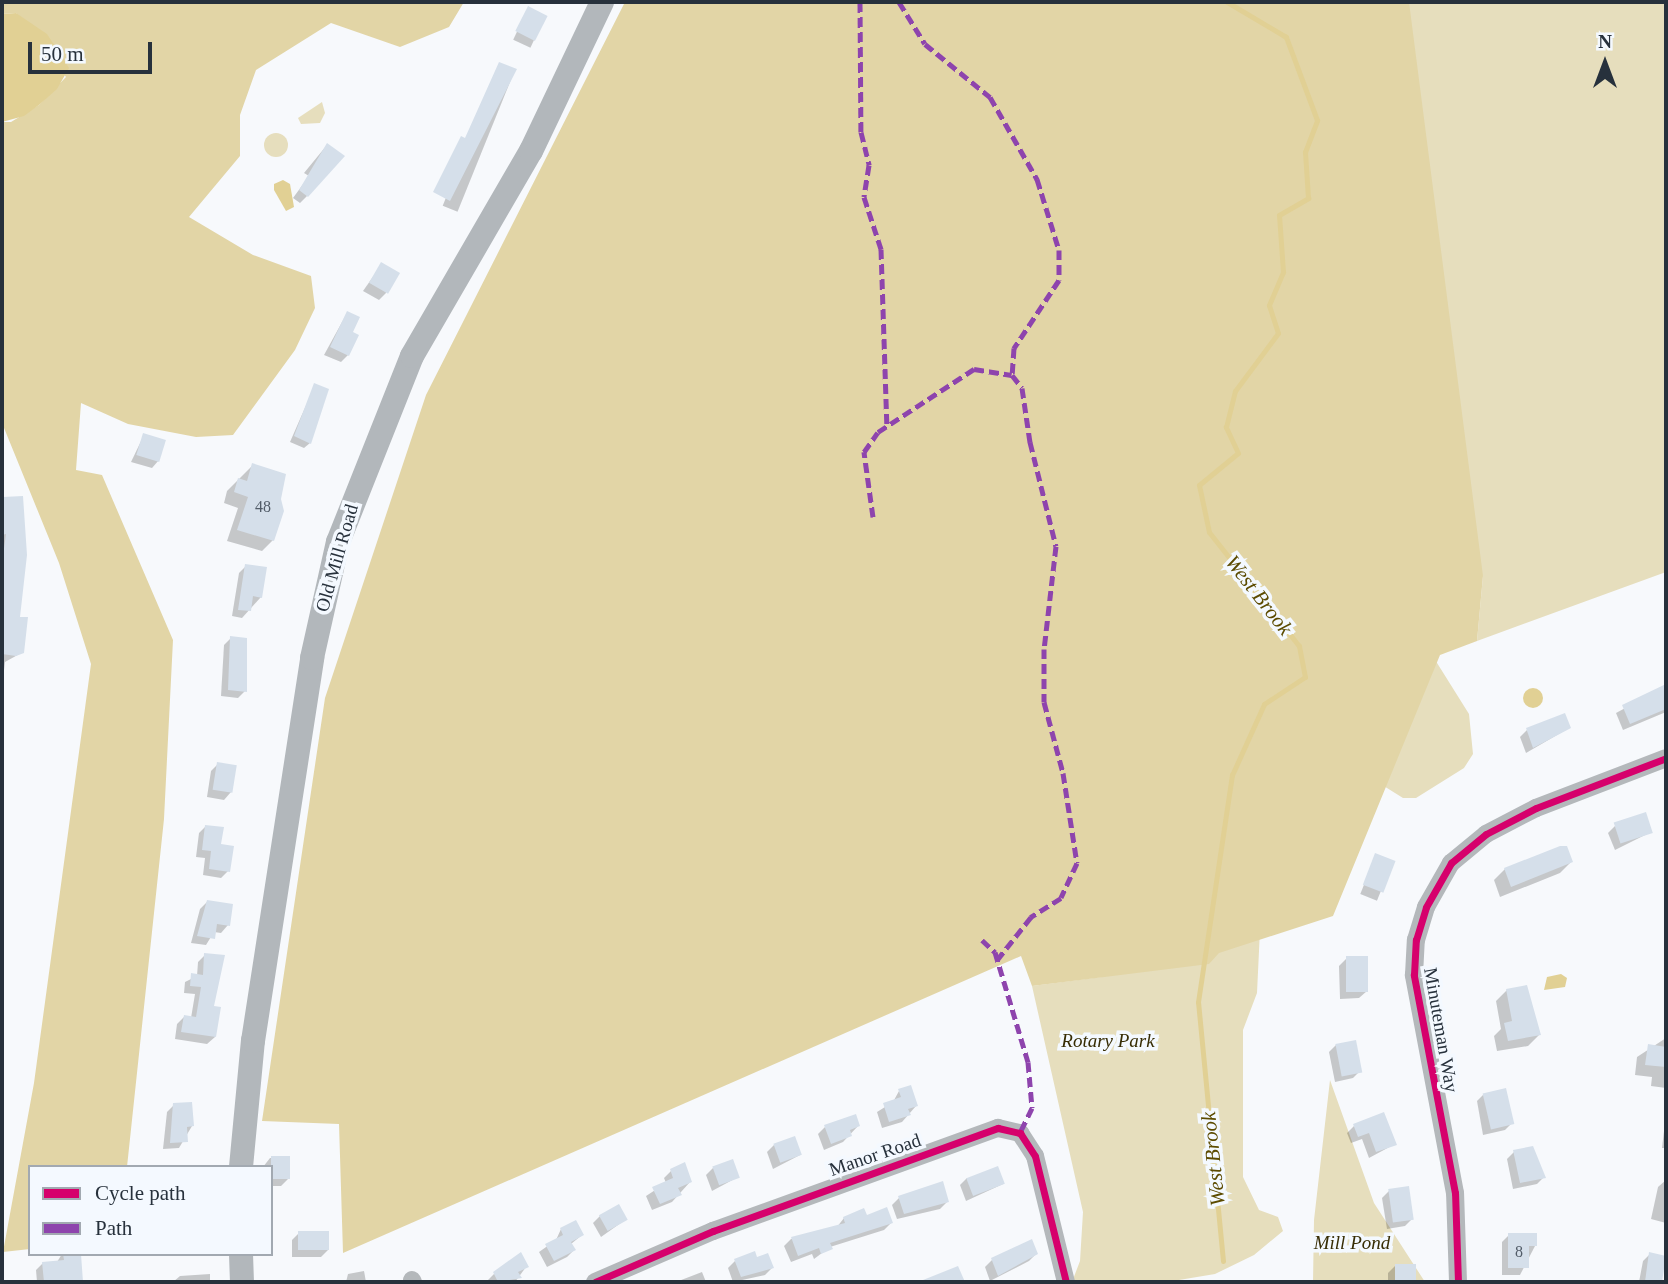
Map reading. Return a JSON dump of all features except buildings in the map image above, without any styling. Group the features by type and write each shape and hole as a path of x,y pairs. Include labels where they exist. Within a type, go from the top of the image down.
{"main road":[{"name":"Old Mill Road","path":"241,1165 253,1038 312,661 338,542 412,356 531,151 602,2"},
{"path":"241,1256 242,1282"}],"street":[{"name":"Minuteman Way","path":"1458,1282 1455,1193 1414,975 1416,940 1426,907 1451,863 1486,834 1536,808 1666,758"},
{"name":"Manor Road","path":"595,1282 701,1236 998,1128 1020,1133 1034,1156 1066,1282"}],"green space":[{"name":"Rotary Park","path":"946,2 1666,2 1666,572 1477,641 1483,576 1412,623 1469,714 1473,754 1464,768 1416,798 1403,798 1379,783 1261,909 1257,993 1243,1030 1243,1177 1259,1210 1278,1217 1283,1231 1254,1255 1215,1274 1167,1282 1072,1282 1080,1261 1083,1212 1032,986 1101,977"},
{"path":"322,102 325,113 320,123 301,124 298,118"},
{"path":"276,133 284,137 288,145 284,153 276,157 268,153 264,145 268,137"},
{"name":"Mill Pond","path":"1330,1080 1374,1203 1425,1282 1313,1282 1314,1220"}],"shaded area":[{"path":"2,2 464,2 449,27 400,47 331,23 256,70 240,115 240,156 189,217 253,255 311,276 315,308 295,350 233,435 196,437 128,424 81,403 76,470 102,475 173,640 164,819 127,1165 28,1165 28,1249 3,1252 34,1083 91,664 59,563 2,423 2,122 11,122 39,105 66,77 16,13 2,14"},
{"path":"625,2 1409,2 1483,576 1477,641 1440,655 1333,916 1219,953 1209,964 1032,986 1021,956 343,1253 339,1124 262,1121 325,698 426,395"},
{"path":"16,13 47,34 69,68 57,89 39,105 24,116 2,122 2,14"},
{"path":"283,180 290,184 294,207 286,211 274,190 274,184"},
{"path":"1533,688 1540,691 1543,698 1540,705 1533,708 1526,705 1523,698 1526,691"},
{"path":"1561,974 1567,978 1565,987 1544,990 1547,977"}],"waterway":[{"name":"West Brook","path":"1223,1261 1198,1002 1232,775 1264,704 1305,677 1299,646 1209,532 1199,485 1238,453 1226,427 1235,391 1278,333 1269,305 1283,272 1279,215 1308,198 1305,152 1317,120 1286,37 1227,2"}],"marked path":[{"path":"860,2 861,132 869,165 864,197 881,249 887,427"},
{"path":"899,2 925,44 990,97 1037,179 1059,250 1059,280 1014,348 1012,375"},
{"path":"873,517 864,452 878,432 974,369 1012,375 1022,388 1030,442 1056,546 1044,649 1044,702 1063,773 1077,863 1061,898 1031,917 997,960"},
{"path":"982,940 995,952 1028,1062 1032,1108 1020,1133"}],"cycle path":[{"path":"1458,1282 1455,1193 1414,975 1416,940 1426,907 1451,863 1486,834 1536,808 1666,758"},
{"path":"595,1282 713,1231 998,1128 1020,1133 1035,1156 1066,1282"}]}
